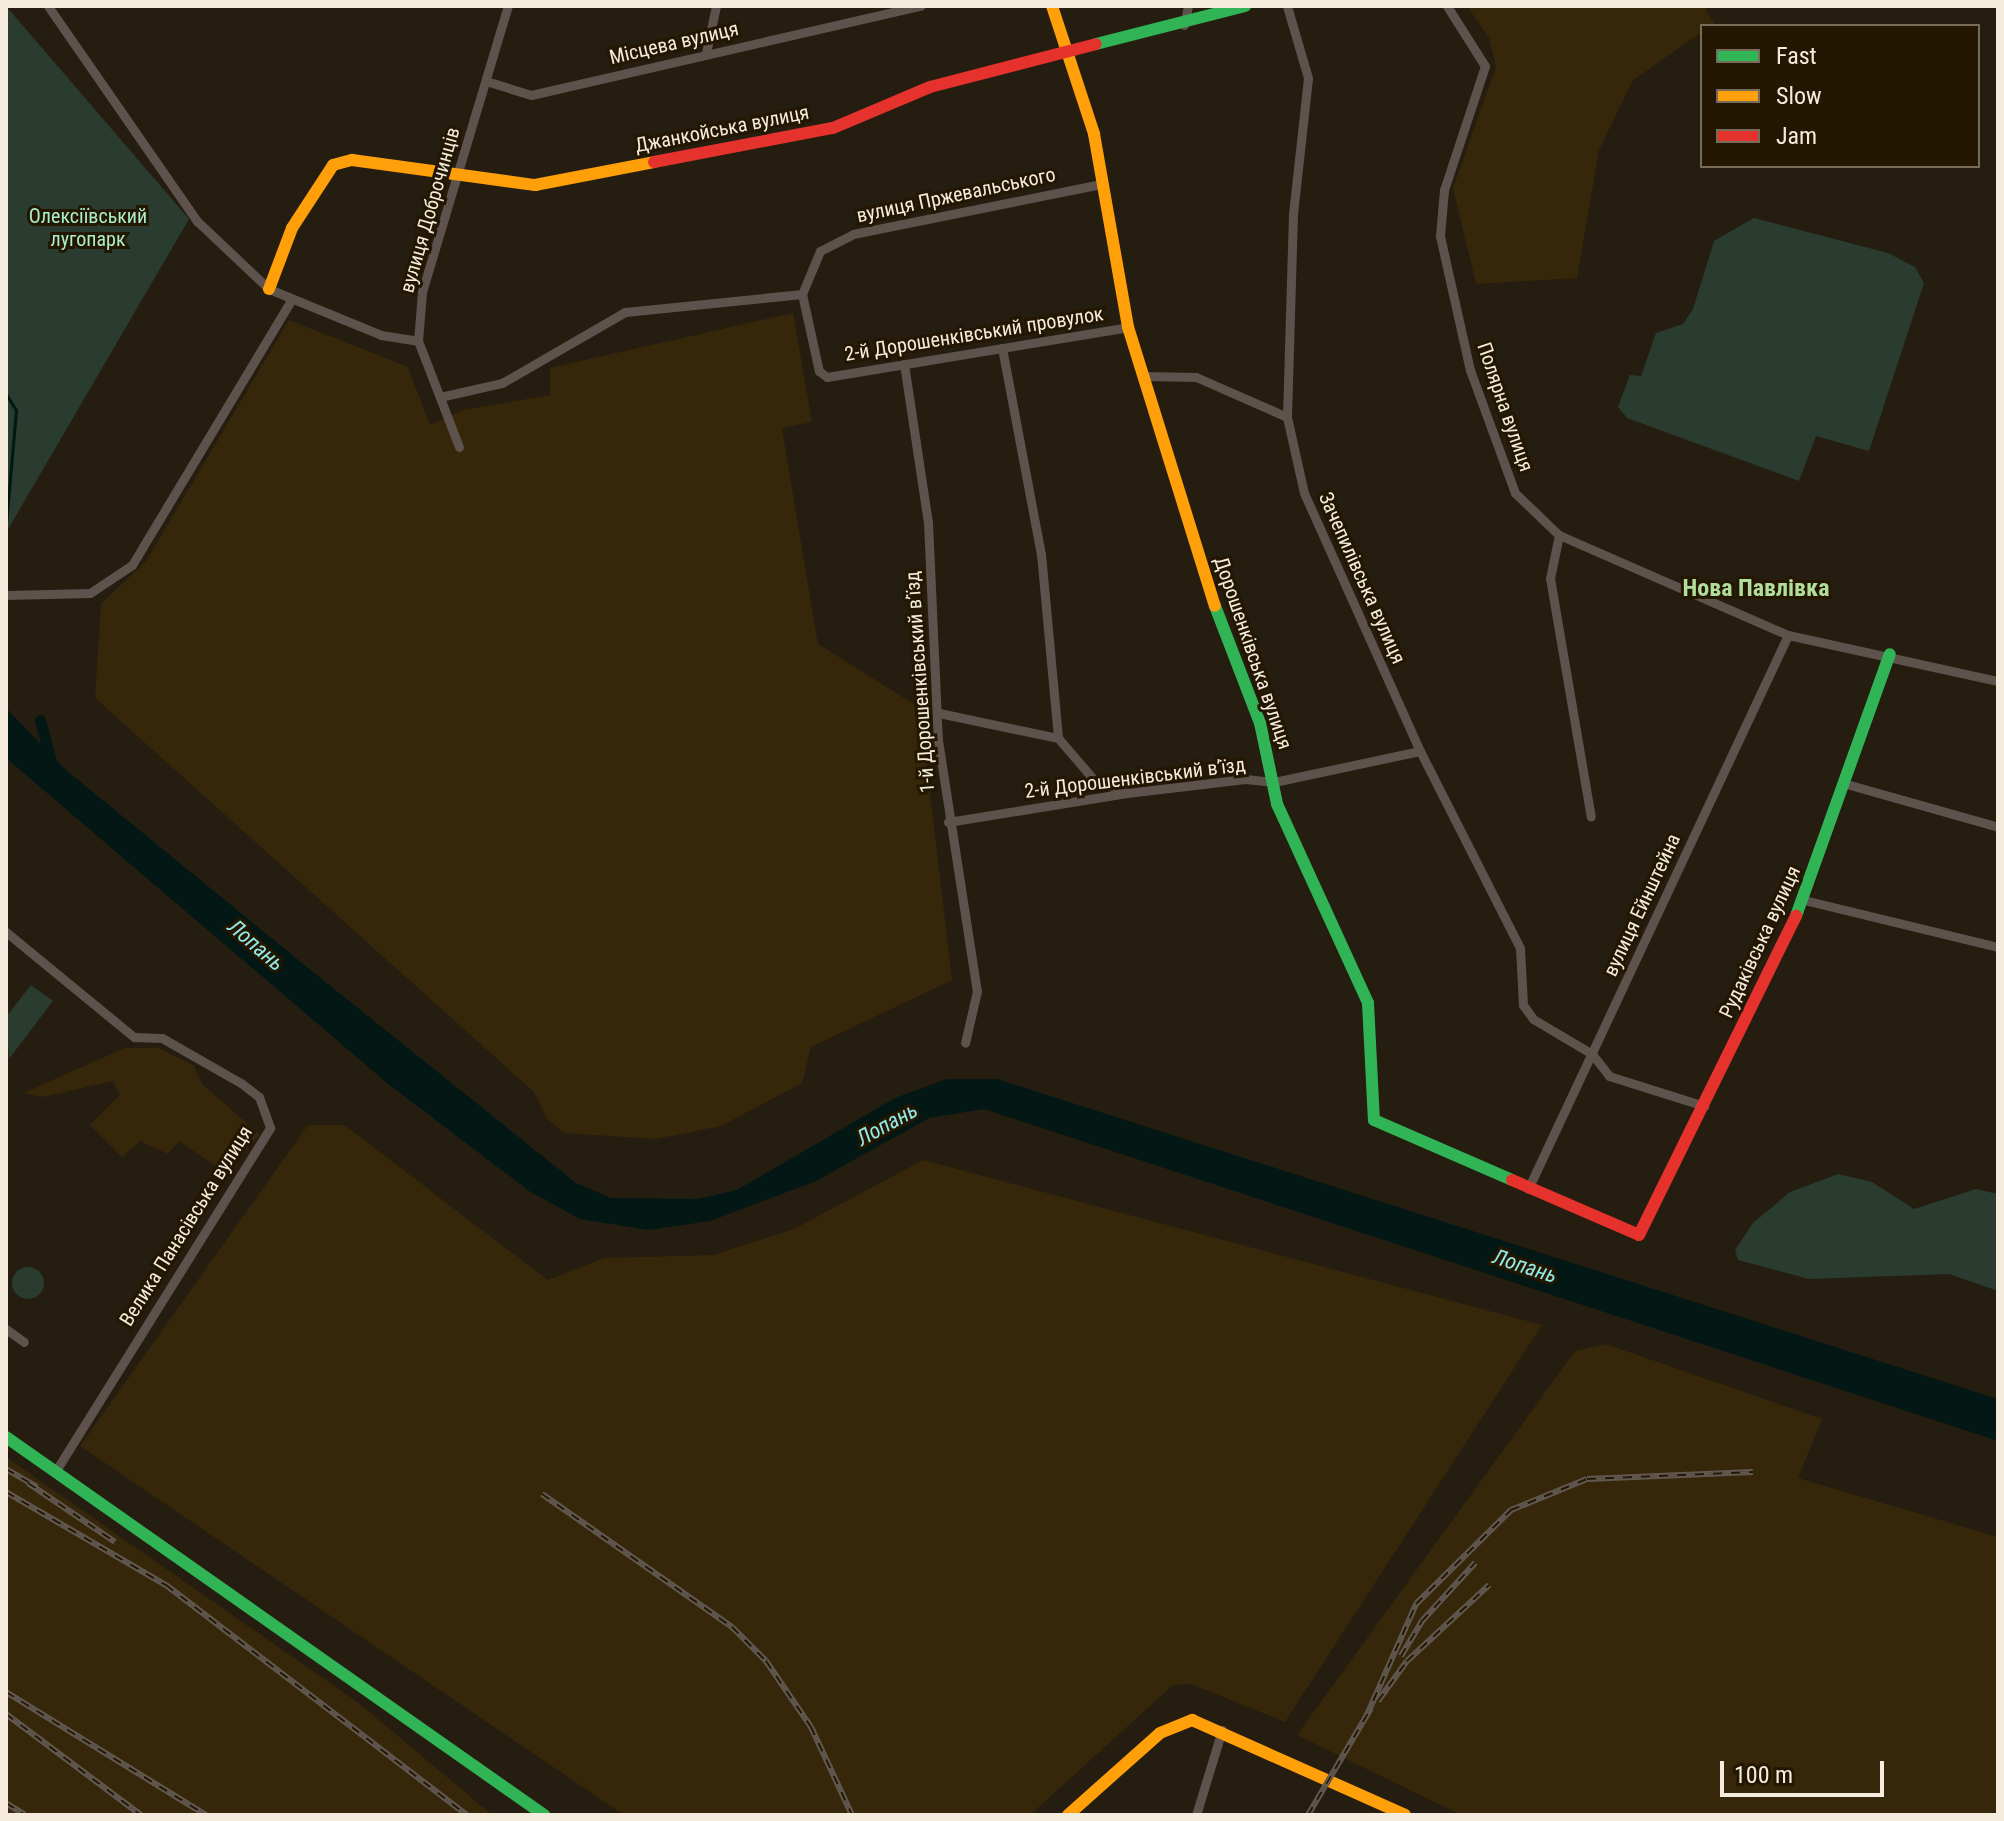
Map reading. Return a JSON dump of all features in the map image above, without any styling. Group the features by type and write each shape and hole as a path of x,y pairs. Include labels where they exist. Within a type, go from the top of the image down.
{"street":[{"path":"48,6 197,221 269,289 290,302 418,341 459,447"},
{"name":"вулиця Доброчинців","path":"418,341 422,292 508,6"},
{"path":"706,53 716,6"},
{"name":"Дорошенківська вулиця","path":"1052,6 1062,54 1094,134 1128,327 1143,376 1274,782 1368,1003 1374,1120 1639,1235"},
{"path":"1184,25 1188,6"},
{"name":"Джанкойська вулиця","path":"269,289 292,228 333,165 352,160 535,185 833,128 930,87 1184,25 1245,6"},
{"name":"Зачепилівська вулиця","path":"1287,6 1308,78 1293,214 1287,417 1304,493 1420,751 1520,948 1523,1005 1533,1019 1592,1054"},
{"name":"Полярна вулиця","path":"1447,6 1485,66 1444,190 1440,236 1470,370 1515,493 1559,535"},
{"name":"Місцева вулиця","path":"486,81 531,95 706,53 920,8"},
{"name":"вулиця Пржевальського","path":"802,294 820,251 853,234 1101,184"},
{"path":"440,397 502,383 625,312 802,294"},
{"name":"2-й Дорошенківський провулок","path":"802,294 819,371 827,377 1128,327"},
{"path":"6,595 90,593 132,565 290,302"},
{"path":"1002,348 1041,554 1058,738 1095,781 1127,793"},
{"name":"1-й Дорошенківський в’їзд","path":"904,364 928,522 948,822 977,991 965,1043"},
{"path":"1143,376 1196,377 1287,417"},
{"path":"1591,817 1550,578 1559,535 1788,635 1890,654 1998,681"},
{"name":"вулиця Ейнштейна","path":"1528,1189 1788,635"},
{"name":"Рудаківська вулиця","path":"1639,1235 1804,900 1850,785 1890,654"},
{"path":"939,713 1058,738"},
{"name":"2-й Дорошенківський в’їзд","path":"948,822 1127,793 1245,779 1274,782 1420,751"},
{"path":"1850,785 1998,827"},
{"path":"1804,900 1998,947"},
{"name":"Велика Панасівська вулиця","path":"6,932 134,1037 162,1038 241,1083 259,1097 270,1128 56,1471"},
{"path":"1592,1054 1609,1076 1704,1106"},
{"path":"6,1329 24,1342"},
{"path":"6,1437 544,1815"},
{"path":"1068,1815 1176,1722 1222,1730 1405,1815"},
{"path":"1196,1815 1222,1730"}],"shaded area":[{"path":"1467,6 1710,6 1705,10 1715,23 1700,24 1700,33 1633,80 1599,150 1577,278 1476,284 1453,188 1496,67 1489,38"},
{"path":"793,313 812,422 782,428 818,644 920,708 952,980 811,1047 802,1083 721,1126 656,1139 564,1133 547,1119 534,1092 95,698 101,604 146,561 289,320 408,367 430,425 463,410 550,395 550,368"},
{"path":"125,1048 159,1048 194,1066 202,1084 260,1135 225,1172 179,1141 168,1154 140,1141 122,1157 90,1125 120,1095 113,1081 43,1097 23,1093"},
{"path":"308,1125 344,1125 548,1280 604,1258 713,1255 794,1229 923,1160 1542,1325 1285,1722 1191,1684 1173,1685 1030,1815 624,1815 80,1446"},
{"path":"1606,1344 1822,1419 1798,1478 1998,1537 1998,1815 1461,1815 1297,1735 1575,1351"},
{"path":"6,1457 360,1704 492,1815 6,1815"}],"green space":[{"name":"Олексіївський лугопарк","path":"6,6 189,219 7,531 6,530"},
{"path":"1754,218 1888,253 1915,267 1924,283 1869,451 1816,436 1799,481 1627,418 1618,407 1630,375 1641,376 1656,333 1683,324 1693,309 1714,241"},
{"path":"31,985 53,1001 9,1059 6,1017"},
{"path":"1838,1174 1872,1182 1914,1209 1976,1189 1998,1194 1998,1291 1949,1274 1809,1279 1738,1260 1735,1250 1753,1223 1790,1192"},
{"path":"28,1267 39,1272 44,1283 39,1294 28,1299 17,1294 12,1283 17,1272"}],"water":[{"name":"Лопань","path":"6,708 66,770 313,972 576,1183 611,1198 698,1199 737,1190 895,1098 947,1079 997,1079 1998,1399 1998,1441 984,1109 929,1118 816,1181 710,1221 649,1230 580,1219 529,1191 387,1083 6,758"}],"waterway":[{"path":"6,394 16,410 6,524"},
{"path":"40,720 52,765"}],"railway":[{"path":"6,1469 37,1487"},
{"path":"1366,1717 1416,1604 1511,1510 1587,1479 1753,1472"},
{"path":"28,1483 115,1542"},
{"path":"6,1492 166,1585 467,1815"},
{"path":"542,1494 732,1627 766,1661 811,1727 852,1815"},
{"path":"1401,1656 1422,1621 1475,1563"},
{"path":"1378,1701 1407,1661 1489,1585"},
{"path":"6,1692 206,1815"},
{"path":"1308,1815 1371,1708"},
{"path":"6,1714 141,1815"},
{"path":"6,1803 25,1815"}],"traffic: fast":[{"path":"1096,44 1245,6"},
{"path":"1215,606 1260,723 1277,804 1368,1003 1374,1120 1512,1180"},
{"path":"1796,916 1890,654"},
{"path":"6,1437 544,1815"}],"traffic: slow":[{"path":"1052,6 1094,134 1128,327 1215,606"},
{"path":"269,289 292,228 333,165 352,160 535,185 654,162"},
{"path":"1068,1815 1160,1733 1192,1720 1405,1815"}],"traffic: jam":[{"path":"654,162 833,128 930,87 1096,44"},
{"path":"1512,1180 1639,1235 1796,916"}],"district":[{"name":"Нова Павлівка","path":"1756,589"}]}
